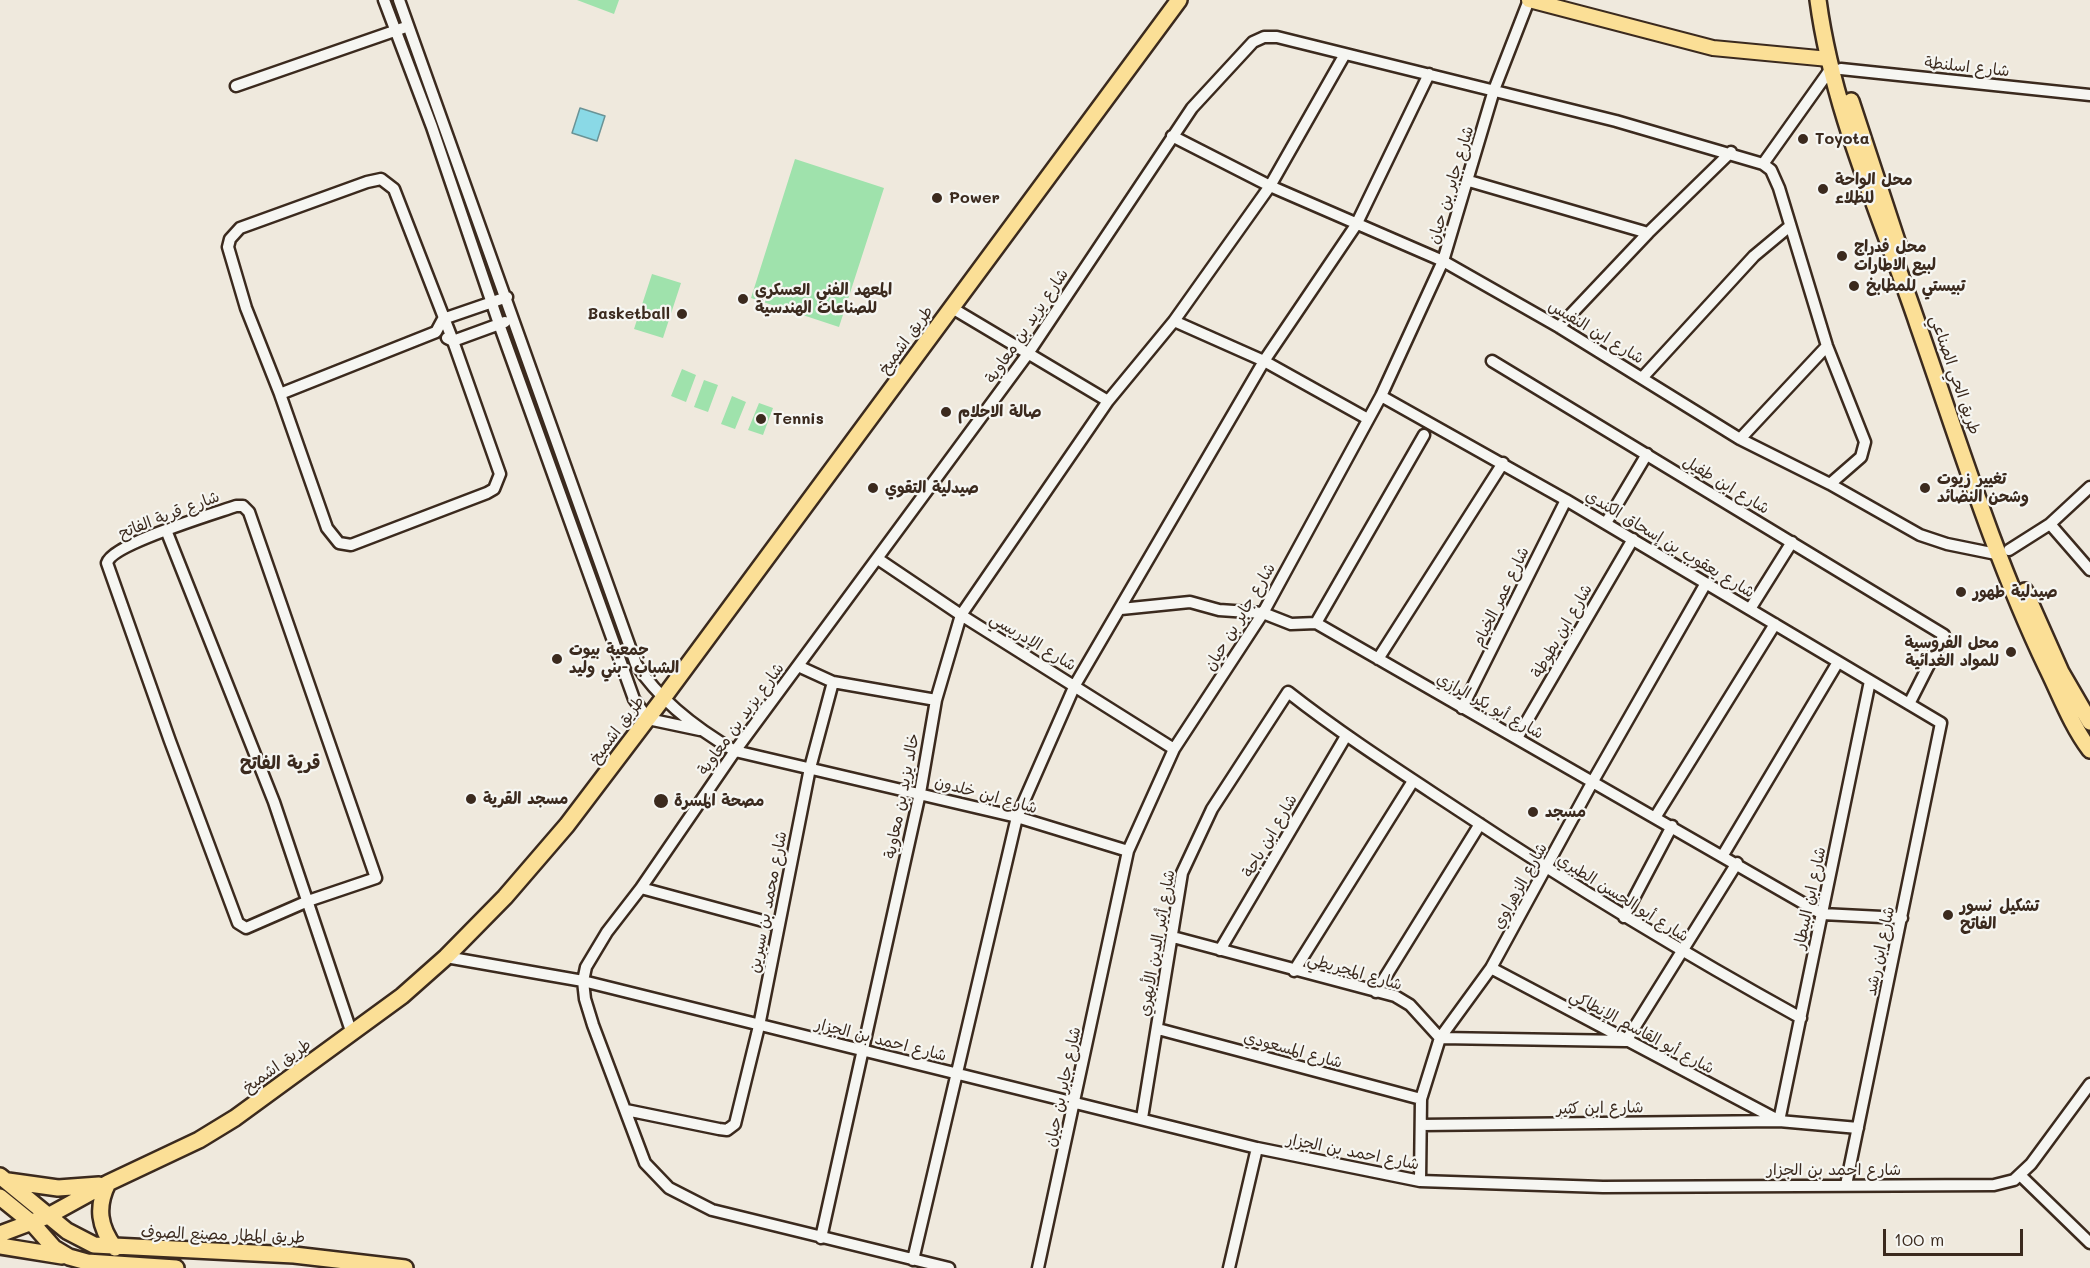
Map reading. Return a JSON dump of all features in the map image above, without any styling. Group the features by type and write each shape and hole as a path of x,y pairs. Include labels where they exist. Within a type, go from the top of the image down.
{"highway":[{"name":"طريق اشميخ","path":"0,1234 48,1216 108,1183 199,1140 235,1118 402,996 446,957 505,897 567,825 664,698 1179,0"},
{"name":"طريق الحي الصناعي","path":"1818,0 1858,163 2005,553 2028,627 2078,734 2090,750"},
{"name":"طريق الحي الصناعي","path":"1826,0 1834,65"},
{"name":"طريق الحي الصناعي","path":"2005,553 2061,672 2090,722"},
{"path":"4,1179 58,1188 108,1183 99,1210 104,1230 115,1248"},
{"name":"طريق المطار مصنع الصوف","path":"4,1179 83,1242 115,1248 314,1257 405,1268"},
{"name":"طريق المطار مصنع الصوف","path":"0,1197 32,1223 54,1248 69,1257 87,1262 176,1268"},
{"path":"0,1246 69,1257"},
{"path":"222,1268 223,1252"}],"main road":[{"path":"1529,0 1713,48 1834,65"}],"street":[{"path":"384,0 397,30 633,699 648,719 700,730"},
{"path":"399,0 515,318 636,664 664,698 700,730"},
{"name":"شارع جابر بن حيان","path":"1038,1268 1128,851 1174,749 1263,613 1380,396 1443,261 1469,181 1494,90 1529,0"},
{"path":"236,86 409,26"},
{"name":"شارع يزيد بن معاوية","path":"583,981 596,948 735,751 1027,355 1191,108 1253,42 1277,37 1494,90 1731,152 1763,164"},
{"name":"خالد يزيد بن معاوية","path":"821,1238 920,793 936,700 961,615 1108,401 1174,321 1269,186 1345,54"},
{"path":"1830,484 1861,457 1865,442 1827,346 1779,188 1771,170 1763,164 1834,65"},
{"name":"شارع اسلنطة","path":"1834,65 2090,95"},
{"path":"913,1260 1017,817 1075,685 1264,361 1356,225 1429,74"},
{"name":"شارع ابن النفيس","path":"1172,136 1269,186 1443,261 1559,327 1740,439 1830,484 1920,535 1947,544 2005,553"},
{"path":"1559,327 1648,233 1731,152"},
{"path":"381,179 394,189 443,319 498,466 498,482 487,493 359,543 339,543 332,539 280,394 246,308 229,253 230,239 240,228 381,179"},
{"path":"1469,181 1648,233"},
{"path":"1642,378 1754,256 1790,226"},
{"path":"280,394 436,332 443,319 507,297"},
{"path":"952,308 1027,355 1108,401"},
{"path":"436,332 453,341 515,318"},
{"path":"1174,321 1264,361 1368,419"},
{"path":"1740,439 1827,346"},
{"name":"شارع ابن طفيل","path":"1492,361 1944,634 1909,704"},
{"name":"شارع يعقوب بن إسحاق الكندي","path":"1380,396 1606,523 1941,723"},
{"path":"1316,623 1424,435"},
{"path":"1606,523 1647,454"},
{"path":"1378,659 1502,464"},
{"path":"2005,553 2050,524 2090,487"},
{"name":"شارع عمر الخيام","path":"1462,708 1566,500"},
{"name":"شارع قرية الفاتح","path":"236,506 243,506 249,512 376,878 308,901 246,928 238,923 107,563 112,553 166,530 236,506"},
{"path":"2050,524 2090,570"},
{"path":"166,530 274,802 352,1034"},
{"name":"شارع ابن بطوطة","path":"1516,738 1633,539"},
{"path":"1750,609 1792,542"},
{"name":"شارع الإدريسي","path":"878,559 961,615 1174,749"},
{"name":"شارع الزهراوي","path":"1420,1181 1420,1099 1440,1038 1491,968 1593,781 1706,583"},
{"name":"شارع أبو بكر الرازي","path":"1121,609 1190,602 1219,610 1263,613 1291,624 1316,623 1462,708 1656,816 1822,914"},
{"path":"1656,816 1775,624"},
{"path":"1723,855 1838,662"},
{"path":"798,666 833,682 936,700"},
{"name":"شارع ابن البيطار","path":"1779,1121 1870,681"},
{"name":"شارع محمد بن سيرين","path":"626,1110 719,1129 732,1128 738,1117 759,1026 810,768 833,682"},
{"name":"شارع أبو الحسن الطبري","path":"1288,692 1346,736 1413,781 1624,917 1801,1018"},
{"name":"شارع أثير الدين الأبهري","path":"1142,1118 1182,873 1212,809 1288,692"},
{"name":"شارع ابن رشد","path":"1846,1185 1941,723"},
{"name":"شارع ابن خلدون","path":"700,730 735,751 1017,817 1128,851"},
{"name":"شارع ابن باجة","path":"1220,950 1346,736"},
{"path":"1294,971 1413,781"},
{"path":"1376,992 1480,824"},
{"path":"1624,917 1671,826"},
{"path":"1440,1038 1626,1041 1680,951 1737,863"},
{"path":"640,888 778,925"},
{"path":"1822,914 1902,918"},
{"name":"شارع المجريطي","path":"1173,937 1395,996 1410,1005 1440,1038"},
{"name":"شارع احمد بن الجزار","path":"446,957 583,981 1257,1148 1420,1181 1603,1187 1994,1185 2013,1180 2020,1175"},
{"name":"شارع أبو القاسم الإنطاكي","path":"1491,968 1779,1121"},
{"path":"583,981 593,1025 645,1163 669,1188 712,1210 949,1268"},
{"name":"شارع المسعودي","path":"1158,1029 1420,1099"},
{"path":"2090,1084 2020,1175 2090,1243"},
{"name":"شارع ابن كثير","path":"1421,1125 1779,1121 1858,1128"},
{"path":"1229,1268 1257,1148"}],"green space":[{"path":"577,0 619,0 614,14"},
{"path":"795,159 884,188 839,327 751,298"},
{"path":"652,274 681,283 663,338 634,329"},
{"path":"682,369 696,375 686,402 671,396"},
{"path":"704,380 718,385 708,412 694,407"},
{"name":"Tennis","path":"732,396 746,402 735,429 721,424"},
{"name":"Tennis","path":"759,403 773,408 763,435 748,430"}],"water":[{"path":"580,108 605,116 597,141 572,133"}],"place":[{"name":"Toyota","path":"1803,139"},
{"name":"محل الواحة للطلاء","path":"1823,189"},
{"name":"Power","path":"937,198"},
{"name":"محل فدراج لبيع الاطارات","path":"1842,256"},
{"name":"تبيستي للمطابخ","path":"1854,286"},
{"name":"المعهد الفني العسكري للصناعات الهندسية","path":"743,299"},
{"name":"Basketball","path":"682,314"},
{"name":"صالة الاحلام","path":"946,412"},
{"name":"Tennis","path":"761,419"},
{"name":"صيدلية التقوي","path":"873,488"},
{"name":"تغيير زيوت وشحن النضائد","path":"1925,488"},
{"name":"صيدلية طهور","path":"1961,592"},
{"name":"محل الفروسية للمواد الغدائية","path":"2011,652"},
{"name":"جمعية بيوت الشباب -بني وليد","path":"557,659"},
{"name":"مسجد القرية","path":"471,799"},
{"name":"مصحة المسرة","path":"661,801"},
{"name":"مسجد","path":"1533,812"},
{"name":"تشكيل نسور الفاتح","path":"1948,915"}],"district":[{"name":"قرية الفاتح","path":"280,763"}]}
